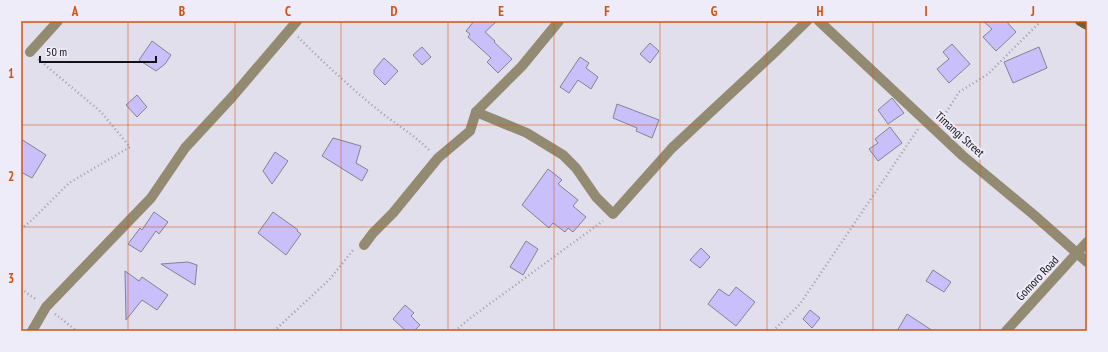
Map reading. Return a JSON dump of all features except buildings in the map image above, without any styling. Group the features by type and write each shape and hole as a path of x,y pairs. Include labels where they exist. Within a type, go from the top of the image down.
{"street":[{"path":"30,52 58,21"},
{"path":"364,245 392,214 438,158 470,131 476,112 522,66 559,21"},
{"path":"476,112 527,133 563,155 576,168 596,197 613,214 672,148 807,21"},
{"name":"Timangi Street","path":"819,21 963,156 1087,262"},
{"path":"1080,21 1087,25"},
{"path":"32,331 46,307 151,198 185,148 233,96 293,25"},
{"name":"Gomoro Road","path":"1006,331 1087,242"}],"path":[{"path":"936,130 959,92 988,74 1041,21"},
{"path":"293,25 333,72 383,114 414,136 438,158"},
{"path":"21,229 69,183 130,147 101,112 30,52"},
{"path":"772,331 800,304 924,120"},
{"path":"456,331 469,319 613,214"},
{"path":"274,331 329,280 352,250 364,245"}]}
